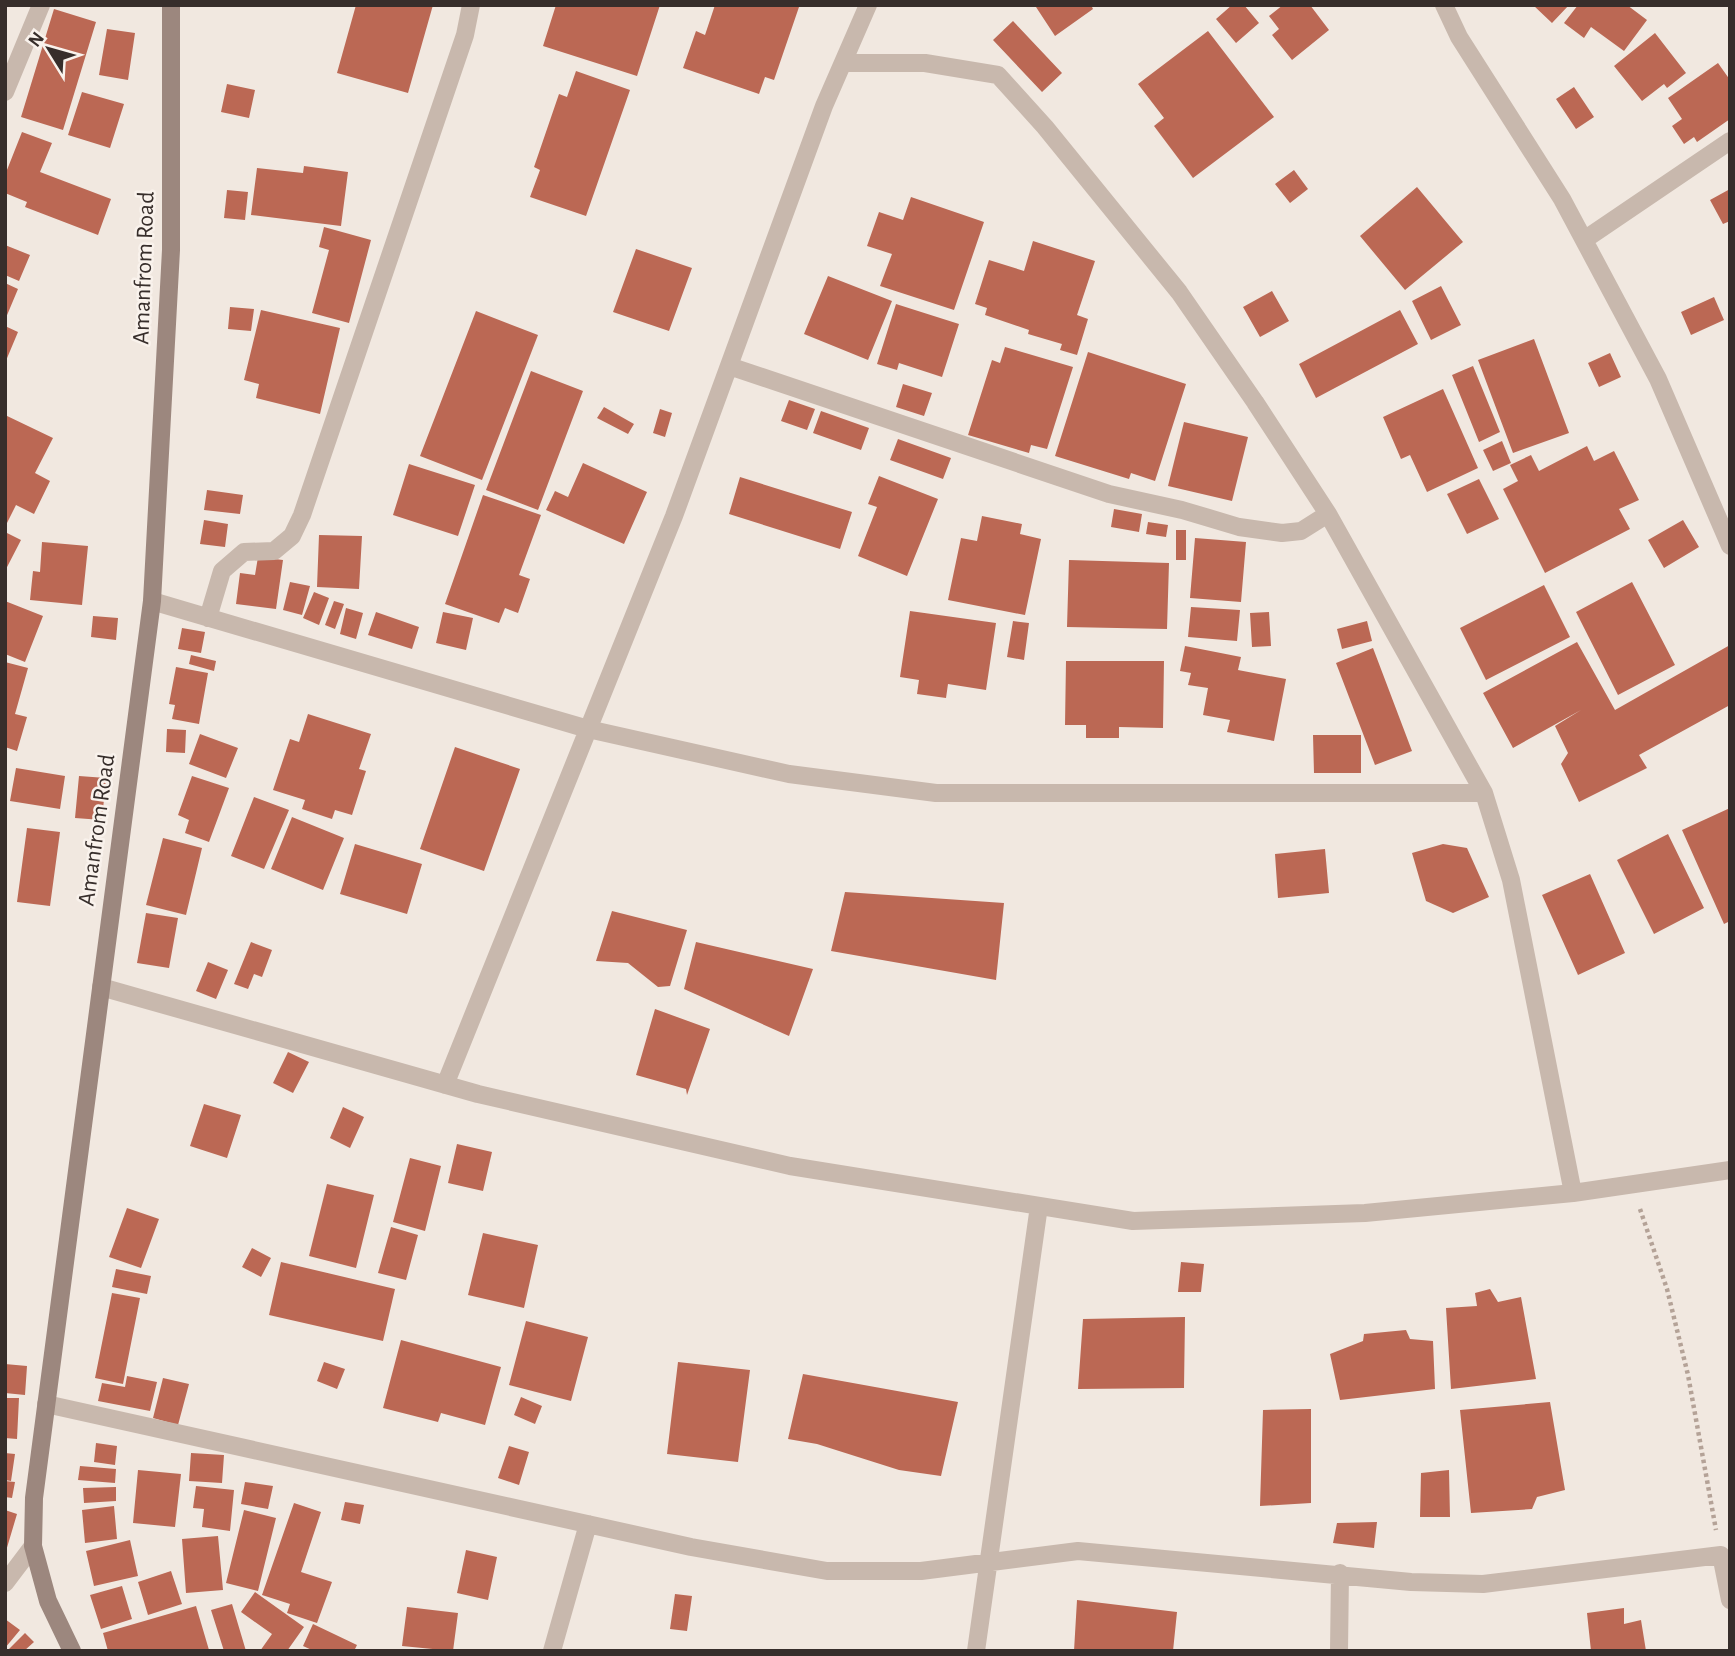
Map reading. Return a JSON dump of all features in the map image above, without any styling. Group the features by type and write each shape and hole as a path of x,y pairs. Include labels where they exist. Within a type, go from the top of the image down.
{"street":[{"path":"5,92 41,5"},
{"name":"Amanfrom Road","path":"72,1651 48,1601 33,1546 34,1498 152,601 171,250 171,5"},
{"path":"208,618 222,571 244,552 274,551 292,536 302,515 465,35 471,5"},
{"path":"445,1085 674,516 824,106 868,5"},
{"path":"1444,5 1459,37 1562,199 1658,379 1730,546"},
{"path":"845,63 925,63 998,75 1112,206 1179,292 1328,514 1484,793 1511,880 1573,1193"},
{"path":"1584,240 1730,141"},
{"path":"729,366 1109,494 1239,527 1282,533 1301,531 1328,514"},
{"path":"152,601 588,729 789,774 936,793 1484,793"},
{"path":"101,987 445,1085 790,1166 1133,1221 1365,1213 1573,1193 1730,1170"},
{"path":"976,1651 1040,1206"},
{"path":"46,1404 691,1547 827,1571 921,1571 1078,1552 1340,1573 1411,1582 1483,1584 1721,1555 1730,1600"},
{"path":"552,1651 588,1524"},
{"path":"5,1583 33,1546"},
{"path":"1339,1651 1340,1573"}],"path":[{"path":"1632,1184 1667,1289 1688,1375 1721,1555"}],"building":[{"path":"356,5 433,5 408,93 337,73"},
{"path":"556,5 660,5 637,76 543,46"},
{"path":"715,5 799,7 774,80 765,77 759,94 683,68 696,31 705,35"},
{"path":"1091,5 1093,9 1055,36 1036,7"},
{"path":"1232,5 1244,5 1259,23 1236,43 1216,19"},
{"path":"1283,5 1310,5 1329,30 1292,60 1272,35 1279,29 1269,16"},
{"path":"1533,5 1569,5 1552,23"},
{"path":"1578,5 1627,5 1647,20 1624,51 1591,27 1584,38 1564,23"},
{"path":"54,9 96,22 63,130 21,117"},
{"path":"1013,21 1062,73 1042,92 993,40"},
{"path":"107,29 135,33 128,80 99,75"},
{"path":"1208,31 1274,117 1193,178 1154,126 1164,118 1138,84"},
{"path":"1655,33 1686,73 1667,88 1664,84 1642,101 1614,66"},
{"path":"1718,63 1730,80 1730,119 1697,142 1694,137 1684,144 1672,126 1682,119 1668,98"},
{"path":"576,71 630,90 586,216 530,197 540,170 534,167 559,94 567,97"},
{"path":"227,84 255,90 249,118 221,112"},
{"path":"1574,87 1594,117 1576,129 1556,99"},
{"path":"82,92 124,104 110,148 68,135"},
{"path":"22,132 52,143 40,172 111,199 98,235 25,207 27,202 5,193 5,175"},
{"path":"304,166 348,172 341,226 251,215 257,168 303,173"},
{"path":"1294,170 1308,189 1290,203 1275,184"},
{"path":"1417,187 1463,242 1405,290 1360,236"},
{"path":"1730,189 1730,221 1723,224 1710,200"},
{"path":"227,190 248,192 245,220 224,218"},
{"path":"911,197 984,222 954,310 880,286 892,254 867,246 879,212 903,220"},
{"path":"324,227 371,240 349,323 312,313 329,250 319,247"},
{"path":"1033,241 1095,261 1077,315 1088,319 1077,355 1060,350 1062,344 1028,334 1029,330 985,315 987,308 975,304 989,260 1024,271"},
{"path":"5,245 30,255 19,281 5,275"},
{"path":"636,249 692,268 669,331 613,312"},
{"path":"828,276 892,301 868,360 804,334"},
{"path":"5,283 18,289 5,320"},
{"path":"1441,286 1461,325 1431,340 1412,301"},
{"path":"1272,291 1289,321 1260,337 1243,307"},
{"path":"1714,297 1724,320 1691,335 1681,312"},
{"path":"896,304 959,324 942,377 899,363 897,370 877,364"},
{"path":"230,307 254,309 251,331 228,329"},
{"path":"261,310 340,328 320,414 256,398 259,384 244,380"},
{"path":"1400,310 1418,344 1316,398 1299,364"},
{"path":"476,311 538,335 482,480 420,456"},
{"path":"5,326 18,332 5,363"},
{"path":"1534,339 1569,433 1513,453 1478,360"},
{"path":"1005,347 1073,367 1047,449 1031,445 1029,453 968,435 992,360 1000,363"},
{"path":"1088,352 1186,384 1155,481 1131,473 1129,479 1055,456"},
{"path":"1610,353 1621,377 1599,387 1588,363"},
{"path":"1473,366 1500,432 1479,442 1452,375"},
{"path":"531,371 583,391 538,510 486,490"},
{"path":"903,384 932,393 924,416 896,407"},
{"path":"1443,389 1478,468 1427,492 1410,455 1401,459 1383,417"},
{"path":"789,400 815,409 807,430 781,421"},
{"path":"604,407 634,424 628,434 597,418"},
{"path":"660,409 672,413 665,437 653,433"},
{"path":"821,411 869,428 861,450 813,433"},
{"path":"5,415 53,438 35,473 50,481 34,514 16,505 5,527"},
{"path":"1184,422 1248,437 1232,501 1168,486"},
{"path":"898,439 951,458 943,479 890,460"},
{"path":"1502,441 1511,463 1493,471 1483,450"},
{"path":"1587,446 1594,461 1614,451 1639,500 1619,509 1630,529 1545,573 1503,489 1518,481 1510,465 1531,455 1539,471"},
{"path":"583,463 647,492 624,544 546,510 555,491 568,497"},
{"path":"409,464 475,485 458,536 393,515"},
{"path":"879,476 938,499 907,576 858,556 877,507 868,504"},
{"path":"740,477 852,512 840,549 729,514"},
{"path":"1479,479 1499,519 1467,534 1447,494"},
{"path":"207,490 243,495 240,514 204,510"},
{"path":"483,495 541,515 519,575 530,579 518,613 505,608 499,623 445,604"},
{"path":"1114,509 1142,514 1139,532 1111,527"},
{"path":"982,516 1022,524 1020,534 1041,539 1025,615 948,600 961,538 977,541"},
{"path":"204,520 228,524 225,547 200,544"},
{"path":"1683,520 1699,547 1664,568 1648,540"},
{"path":"1148,522 1168,525 1166,537 1146,534"},
{"path":"1176,530 1186,530 1186,560 1176,560"},
{"path":"5,532 21,540 5,571"},
{"path":"319,535 362,536 359,589 317,587"},
{"path":"1195,538 1246,542 1241,602 1190,598"},
{"path":"42,542 88,546 82,605 30,600 33,571 40,572"},
{"path":"258,557 283,560 276,609 236,604 240,573 255,575"},
{"path":"1069,560 1169,563 1167,629 1067,627"},
{"path":"290,582 310,586 302,615 283,610"},
{"path":"1632,582 1675,665 1618,695 1576,612"},
{"path":"1544,585 1570,637 1486,680 1460,628"},
{"path":"314,592 329,598 319,625 303,618"},
{"path":"5,601 43,616 25,662 5,654"},
{"path":"334,601 344,604 335,629 325,625"},
{"path":"1191,607 1240,610 1237,641 1188,637"},
{"path":"346,608 363,613 356,639 340,634"},
{"path":"910,611 996,623 986,690 948,684 946,698 917,694 919,680 900,677"},
{"path":"376,612 419,627 412,649 368,635"},
{"path":"443,612 473,618 466,650 436,643"},
{"path":"1269,612 1271,646 1252,647 1250,613"},
{"path":"93,616 118,618 116,640 91,637"},
{"path":"1013,621 1029,623 1024,660 1007,657"},
{"path":"1367,621 1372,641 1342,649 1337,629"},
{"path":"182,628 205,632 201,653 178,649"},
{"path":"1577,642 1615,710 1730,645 1730,705 1639,755 1647,768 1579,802 1561,764 1568,753 1555,726 1581,710 1513,748 1483,693"},
{"path":"1185,646 1241,657 1238,670 1286,679 1274,741 1227,732 1230,720 1203,715 1208,688 1188,685 1191,673 1180,671"},
{"path":"1373,648 1412,751 1375,765 1336,663"},
{"path":"191,655 216,661 214,671 189,664"},
{"path":"1066,661 1164,661 1163,728 1119,727 1119,738 1086,738 1086,725 1065,725"},
{"path":"5,662 28,668 15,714 27,717 17,751 5,747"},
{"path":"176,667 208,673 199,724 172,719 175,705 169,704"},
{"path":"308,714 371,734 359,769 366,771 352,815 335,810 332,819 302,809 305,800 273,790 290,739 299,742"},
{"path":"167,729 186,730 185,753 166,752"},
{"path":"200,734 238,748 226,778 189,764"},
{"path":"1313,735 1361,735 1361,773 1314,773"},
{"path":"455,747 520,769 484,871 420,849"},
{"path":"16,768 65,776 60,809 10,801"},
{"path":"79,776 106,778 102,820 75,818"},
{"path":"192,776 229,788 209,842 185,833 189,820 178,815"},
{"path":"254,797 289,810 264,869 231,856"},
{"path":"1730,808 1730,921 1724,924 1682,830"},
{"path":"292,817 344,838 323,890 271,869"},
{"path":"27,828 60,832 50,906 17,902"},
{"path":"1668,834 1704,908 1654,934 1617,860"},
{"path":"163,838 202,848 186,915 146,905"},
{"path":"355,844 422,864 407,914 340,894"},
{"path":"1443,844 1467,848 1489,897 1453,913 1426,901 1412,853"},
{"path":"1325,849 1329,893 1278,898 1275,854"},
{"path":"1590,874 1625,953 1578,975 1542,895"},
{"path":"845,892 1004,903 996,980 831,951"},
{"path":"612,911 687,930 670,986 658,987 628,963 596,961"},
{"path":"146,913 178,918 169,968 137,963"},
{"path":"251,942 272,950 262,977 254,974 248,989 234,984"},
{"path":"696,942 813,969 789,1036 684,989"},
{"path":"208,962 228,970 216,999 196,991"},
{"path":"655,1009 710,1029 687,1095 686,1089 636,1075"},
{"path":"288,1052 309,1062 293,1093 273,1083"},
{"path":"204,1104 241,1115 227,1158 190,1146"},
{"path":"343,1107 364,1117 350,1148 330,1138"},
{"path":"457,1144 492,1152 483,1191 448,1183"},
{"path":"410,1158 441,1166 425,1231 393,1222"},
{"path":"327,1184 374,1195 356,1268 309,1256"},
{"path":"127,1208 159,1219 141,1268 109,1257"},
{"path":"391,1227 418,1235 406,1280 378,1273"},
{"path":"483,1233 538,1245 524,1308 468,1295"},
{"path":"252,1248 271,1258 261,1277 242,1267"},
{"path":"281,1262 395,1289 383,1341 269,1315"},
{"path":"1181,1262 1204,1264 1201,1292 1178,1292"},
{"path":"116,1269 151,1276 147,1294 112,1287"},
{"path":"1490,1289 1498,1302 1521,1297 1536,1379 1451,1389 1446,1308 1477,1306 1475,1293"},
{"path":"112,1293 140,1298 123,1384 95,1378"},
{"path":"1185,1317 1184,1388 1078,1389 1083,1319"},
{"path":"526,1321 588,1337 571,1401 509,1385"},
{"path":"1406,1330 1410,1339 1433,1341 1435,1389 1340,1400 1330,1354 1363,1341 1364,1334"},
{"path":"401,1340 501,1367 485,1425 441,1413 438,1422 383,1408"},
{"path":"324,1362 345,1369 337,1389 317,1381"},
{"path":"678,1362 750,1370 738,1462 667,1454"},
{"path":"5,1364 27,1366 25,1395 5,1393"},
{"path":"803,1374 958,1402 941,1476 899,1470 817,1444 788,1439"},
{"path":"127,1376 157,1382 150,1411 98,1401 102,1383 125,1387"},
{"path":"163,1378 189,1384 178,1425 153,1418"},
{"path":"521,1397 542,1406 535,1424 514,1415"},
{"path":"5,1398 19,1398 17,1439 5,1438"},
{"path":"1550,1402 1565,1490 1537,1497 1532,1509 1471,1513 1460,1410"},
{"path":"1311,1409 1311,1503 1260,1506 1263,1410"},
{"path":"96,1443 117,1446 115,1465 94,1462"},
{"path":"509,1446 529,1452 519,1485 498,1478"},
{"path":"5,1453 15,1454 11,1481 5,1480"},
{"path":"191,1453 224,1455 222,1483 189,1481"},
{"path":"80,1466 116,1469 115,1483 78,1480"},
{"path":"138,1470 181,1474 175,1527 133,1523"},
{"path":"1449,1470 1450,1517 1420,1517 1421,1473"},
{"path":"5,1481 15,1482 12,1498 5,1497"},
{"path":"245,1482 273,1486 268,1509 241,1504"},
{"path":"196,1486 234,1490 230,1531 202,1527 204,1509 193,1508"},
{"path":"116,1487 116,1501 84,1503 83,1488"},
{"path":"345,1502 364,1505 360,1524 341,1520"},
{"path":"294,1503 321,1512 301,1572 332,1582 317,1623 287,1613 290,1604 262,1595"},
{"path":"114,1506 117,1539 85,1543 82,1510"},
{"path":"5,1510 17,1514 6,1551 5,1551"},
{"path":"244,1510 276,1518 258,1591 226,1583"},
{"path":"1377,1522 1374,1548 1333,1543 1337,1523"},
{"path":"218,1536 223,1590 186,1593 182,1539"},
{"path":"130,1540 138,1576 94,1586 86,1551"},
{"path":"466,1550 497,1557 488,1600 457,1593"},
{"path":"171,1571 182,1604 148,1615 138,1582"},
{"path":"122,1586 132,1619 101,1629 90,1595"},
{"path":"255,1592 304,1627 287,1651 260,1651 272,1634 241,1612"},
{"path":"675,1594 692,1596 687,1631 670,1629"},
{"path":"1077,1600 1177,1612 1173,1651 1074,1651"},
{"path":"232,1604 246,1651 224,1651 211,1610"},
{"path":"196,1606 209,1650 108,1651 103,1633"},
{"path":"407,1607 458,1613 453,1651 402,1646"},
{"path":"1624,1608 1624,1624 1641,1620 1646,1651 1591,1651 1587,1613"},
{"path":"5,1619 20,1630 5,1648"},
{"path":"313,1624 357,1645 354,1651 314,1651 303,1646"},
{"path":"25,1633 34,1642 24,1651 7,1651"}]}
